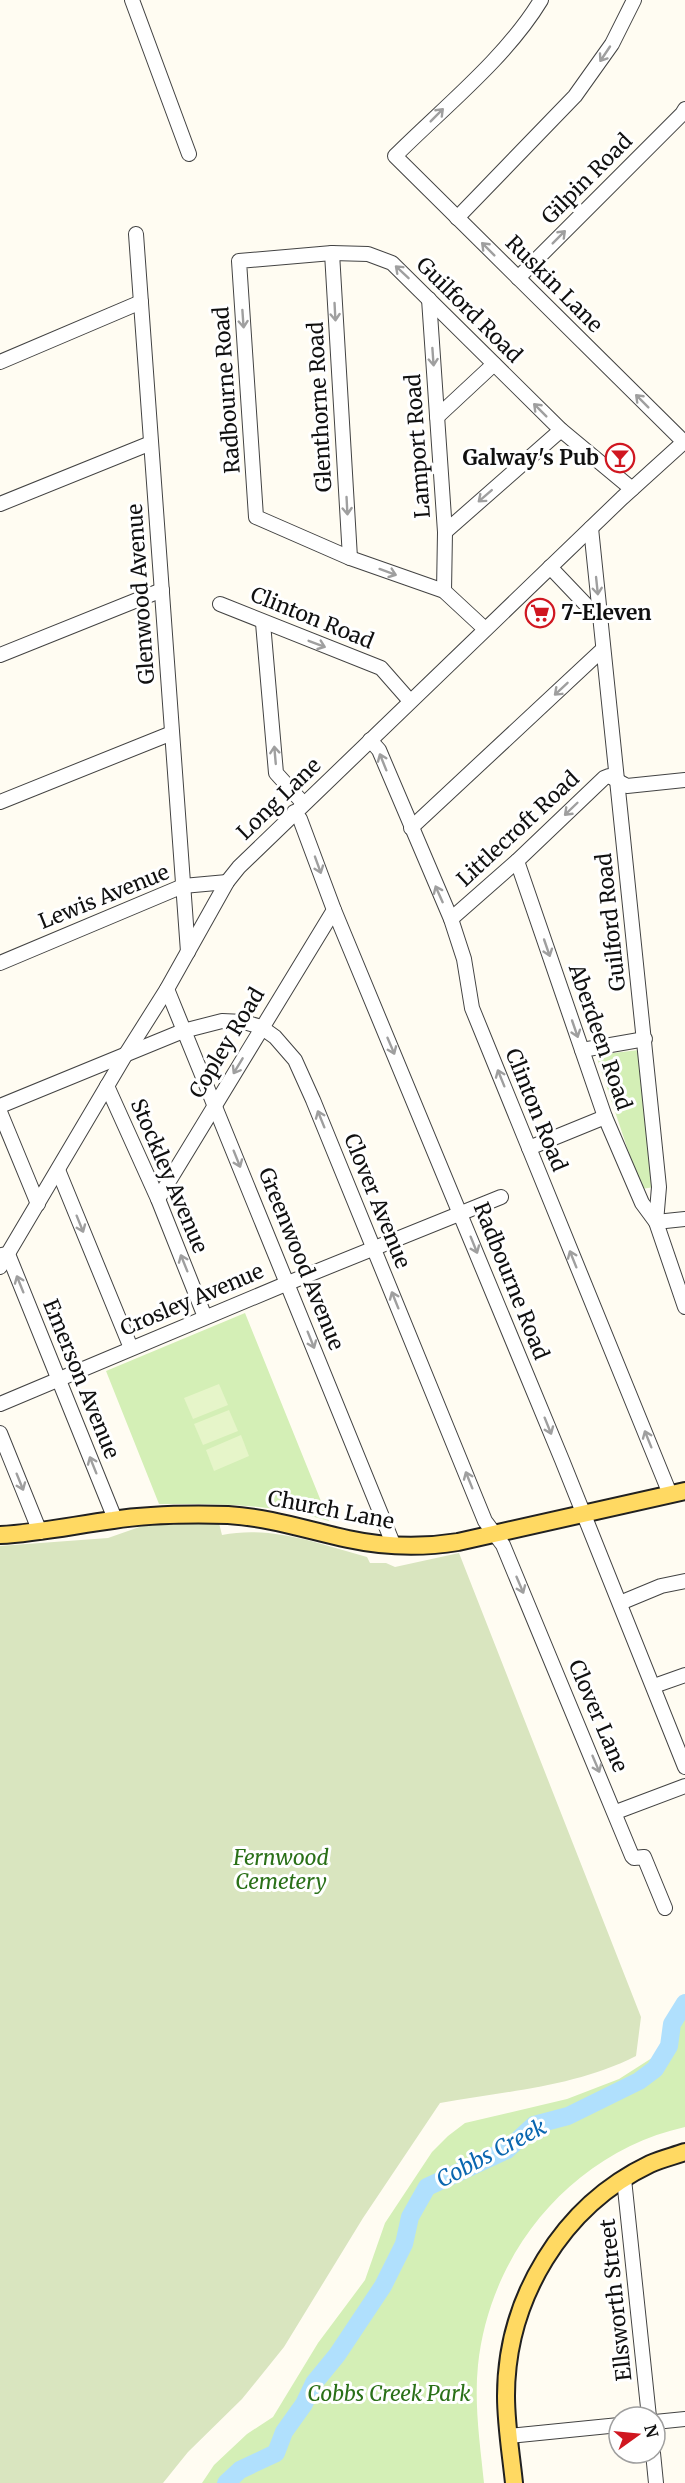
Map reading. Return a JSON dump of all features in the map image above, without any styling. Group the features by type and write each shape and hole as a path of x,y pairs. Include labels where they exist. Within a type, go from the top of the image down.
{"main road":[{"name":"Church Lane","path":"0,1535 40,1532 115,1519 166,1515 226,1515 267,1518 350,1540 394,1546 425,1547 458,1542 677,1492"},
{"path":"514,2483 506,2397 511,2341 528,2289 546,2255 591,2205 624,2179 651,2164 685,2152"}],"street":[{"path":"132,0 189,154"},
{"name":"Ruskin Lane","path":"541,0 526,25 395,156 684,441"},
{"path":"458,218 575,96 612,44 634,0"},
{"name":"Gilpin Road","path":"518,278 685,109"},
{"name":"Glenwood Avenue","path":"136,234 188,952"},
{"name":"Guilford Road","path":"239,261 332,253 368,254 392,262 561,430 632,489"},
{"name":"Glenthorne Road","path":"332,253 350,558"},
{"name":"Radbourne Road","path":"239,261 256,517 350,558"},
{"name":"Lamport Road","path":"429,299 445,532 444,591"},
{"path":"0,362 141,302"},
{"path":"437,417 494,364"},
{"path":"445,532 561,430"},
{"name":"Long Lane","path":"0,1267 4,1255 38,1204 167,989 227,882 239,867 485,629 684,441"},
{"path":"0,504 151,443"},
{"name":"Guilford Road","path":"591,528 659,1187 656,1222 685,1307"},
{"path":"350,558 444,591 485,629"},
{"path":"550,567 600,618"},
{"path":"0,655 162,590"},
{"name":"Clinton Road","path":"220,604 381,668 410,701"},
{"name":"Radbourne Road","path":"263,623 276,773 299,808 300,819 334,910 654,1686 685,1767"},
{"path":"411,828 603,649"},
{"path":"0,802 172,733"},
{"name":"Clinton Road","path":"370,740 379,750 451,919 464,959 472,1008 529,1148 677,1492"},
{"name":"Littlecroft Road","path":"451,919 517,861 604,778 609,776 616,778"},
{"path":"616,778 627,786 685,780"},
{"name":"Aberdeen Road","path":"517,861 605,1117 642,1203 656,1222"},
{"name":"Lewis Avenue","path":"0,963 183,886 227,882"},
{"name":"Copley Road","path":"158,1199 334,910"},
{"name":"Greenwood Avenue","path":"167,989 394,1546"},
{"name":"Clover Avenue","path":"0,1106 183,1031 222,1021 244,1022 261,1027 275,1037 289,1052 303,1076 485,1521 494,1533"},
{"path":"582,1050 645,1039"},
{"name":"Stockley Avenue","path":"107,1086 158,1199 205,1317"},
{"path":"0,1112 38,1204"},
{"path":"529,1148 605,1117"},
{"path":"58,1170 131,1348"},
{"name":"Crosley Avenue","path":"0,1404 205,1317 501,1197"},
{"path":"656,1222 685,1219"},
{"name":"Emerson Avenue","path":"4,1255 115,1519"},
{"path":"0,1433 40,1532"},
{"name":"Clover Lane","path":"494,1533 503,1545 616,1812 632,1856 634,1858 644,1857 665,1908"},
{"path":"620,1603 662,1586 685,1581"},
{"path":"654,1686 685,1675"},
{"path":"616,1812 685,1786"},
{"name":"Ellsworth Street","path":"624,2179 648,2405"},
{"path":"667,2421 685,2419"},
{"path":"509,2436 607,2426"},
{"path":"654,2465 656,2483"}],"green space":[{"path":"639,1050 655,1187 641,1189 596,1055"},
{"path":"245,1313 329,1521 265,1508 159,1504 106,1371"},
{"path":"219,1384 228,1405 193,1419 184,1398"},
{"path":"229,1410 238,1431 203,1445 194,1424"},
{"path":"241,1435 249,1456 214,1471 206,1450"},
{"name":"Fernwood Cemetery","path":"219,1523 222,1535 259,1532 296,1537 367,1557 370,1563 386,1563 395,1567 459,1553 641,2017 636,2056 589,2075 540,2087 440,2103 363,2218 284,2347 242,2399 188,2452 163,2483 0,2483 0,1546 108,1538 148,1524"},
{"name":"Cobbs Creek Park","path":"685,1994 685,2127 644,2140 607,2159 573,2183 544,2213 519,2246 500,2283 486,2323 478,2365 477,2409 484,2483 202,2483 214,2465 247,2434 273,2417 318,2343 365,2280 385,2223 432,2152 465,2123 567,2099 619,2079 655,2056 665,2042"}],"waterway":[{"name":"Cobbs Creek","path":"226,2483 240,2470 276,2453 284,2432 304,2404 314,2383 337,2355 383,2286 404,2244 410,2217 427,2187 507,2150 534,2125 568,2116 639,2081 655,2069 669,2046 672,2024 685,2003"}],"place":[{"name":"Galway's Pub","path":"620,458"},
{"name":"7-Eleven","path":"540,613"}]}
